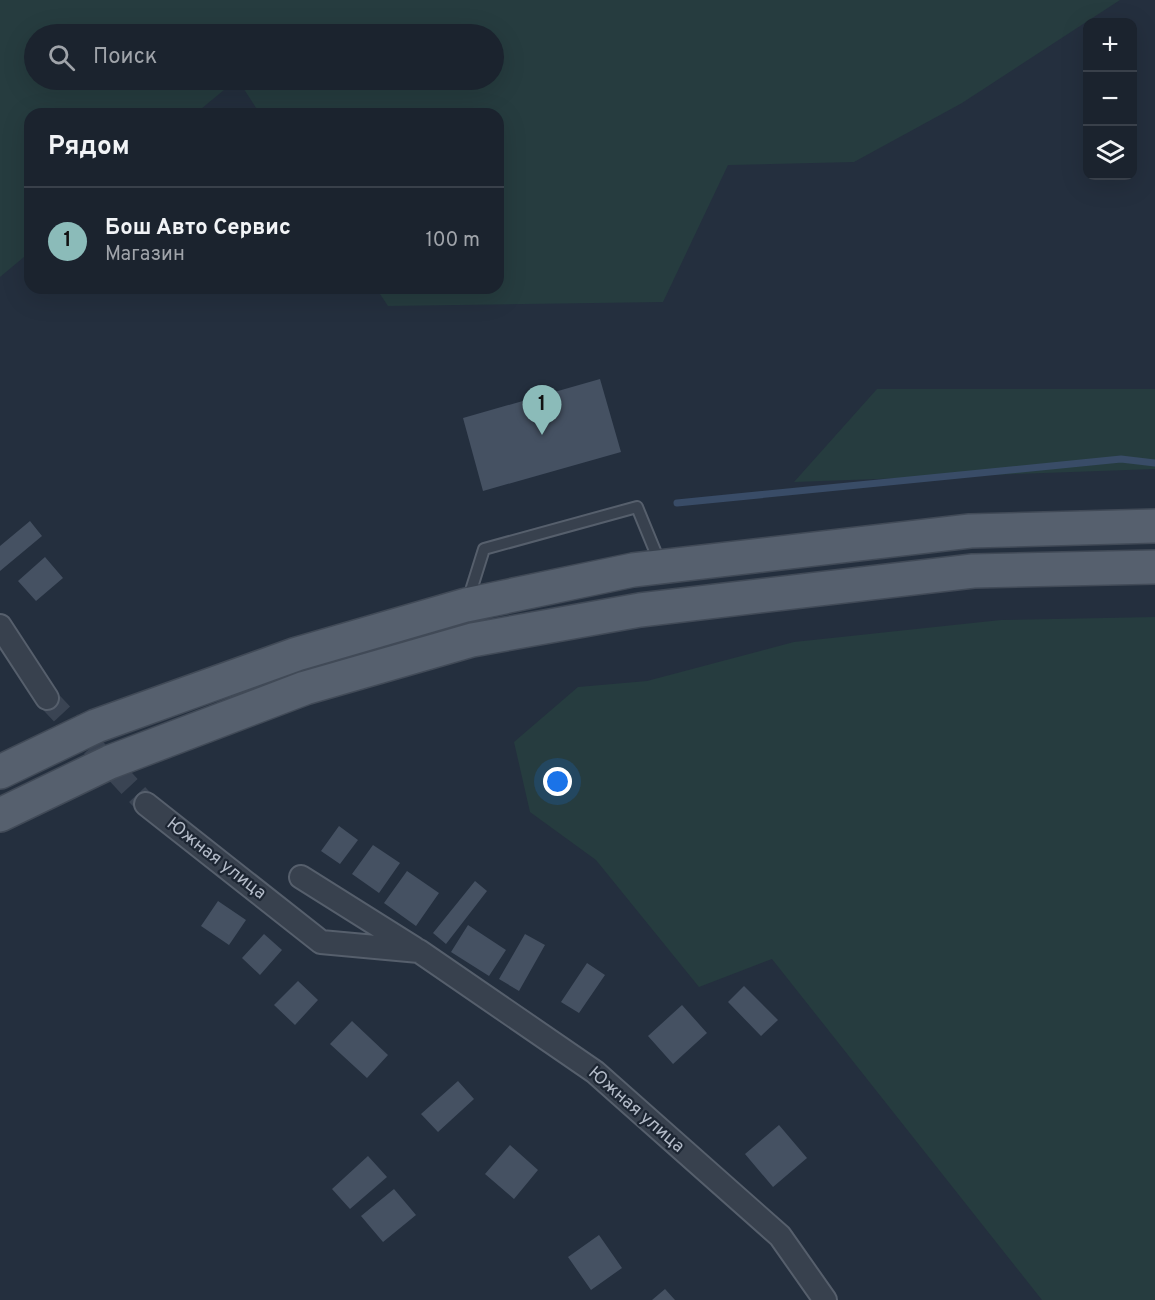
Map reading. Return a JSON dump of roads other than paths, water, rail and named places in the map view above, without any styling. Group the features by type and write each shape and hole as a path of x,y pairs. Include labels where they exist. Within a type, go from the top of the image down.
{"main road":[{"path":"0,772 96,726 275,662 466,605 633,570 970,531 1155,526"},
{"path":"0,815 110,762 294,692 472,640 640,610 973,571 1155,567"}],"street":[{"path":"0,626 47,698"},
{"name":"Южная улица","path":"146,804 321,942 419,951"},
{"name":"Южная улица","path":"301,877 419,951 595,1072 780,1236 825,1300"}],"lane":[{"path":"466,605 484,549 637,507 662,567"}],"waterway":[{"path":"677,503 1121,459 1155,463"}],"tunnel":[{"path":"47,698 146,804"}],"place":[{"name":"Бош Авто Сервис","path":"542,435"}]}
